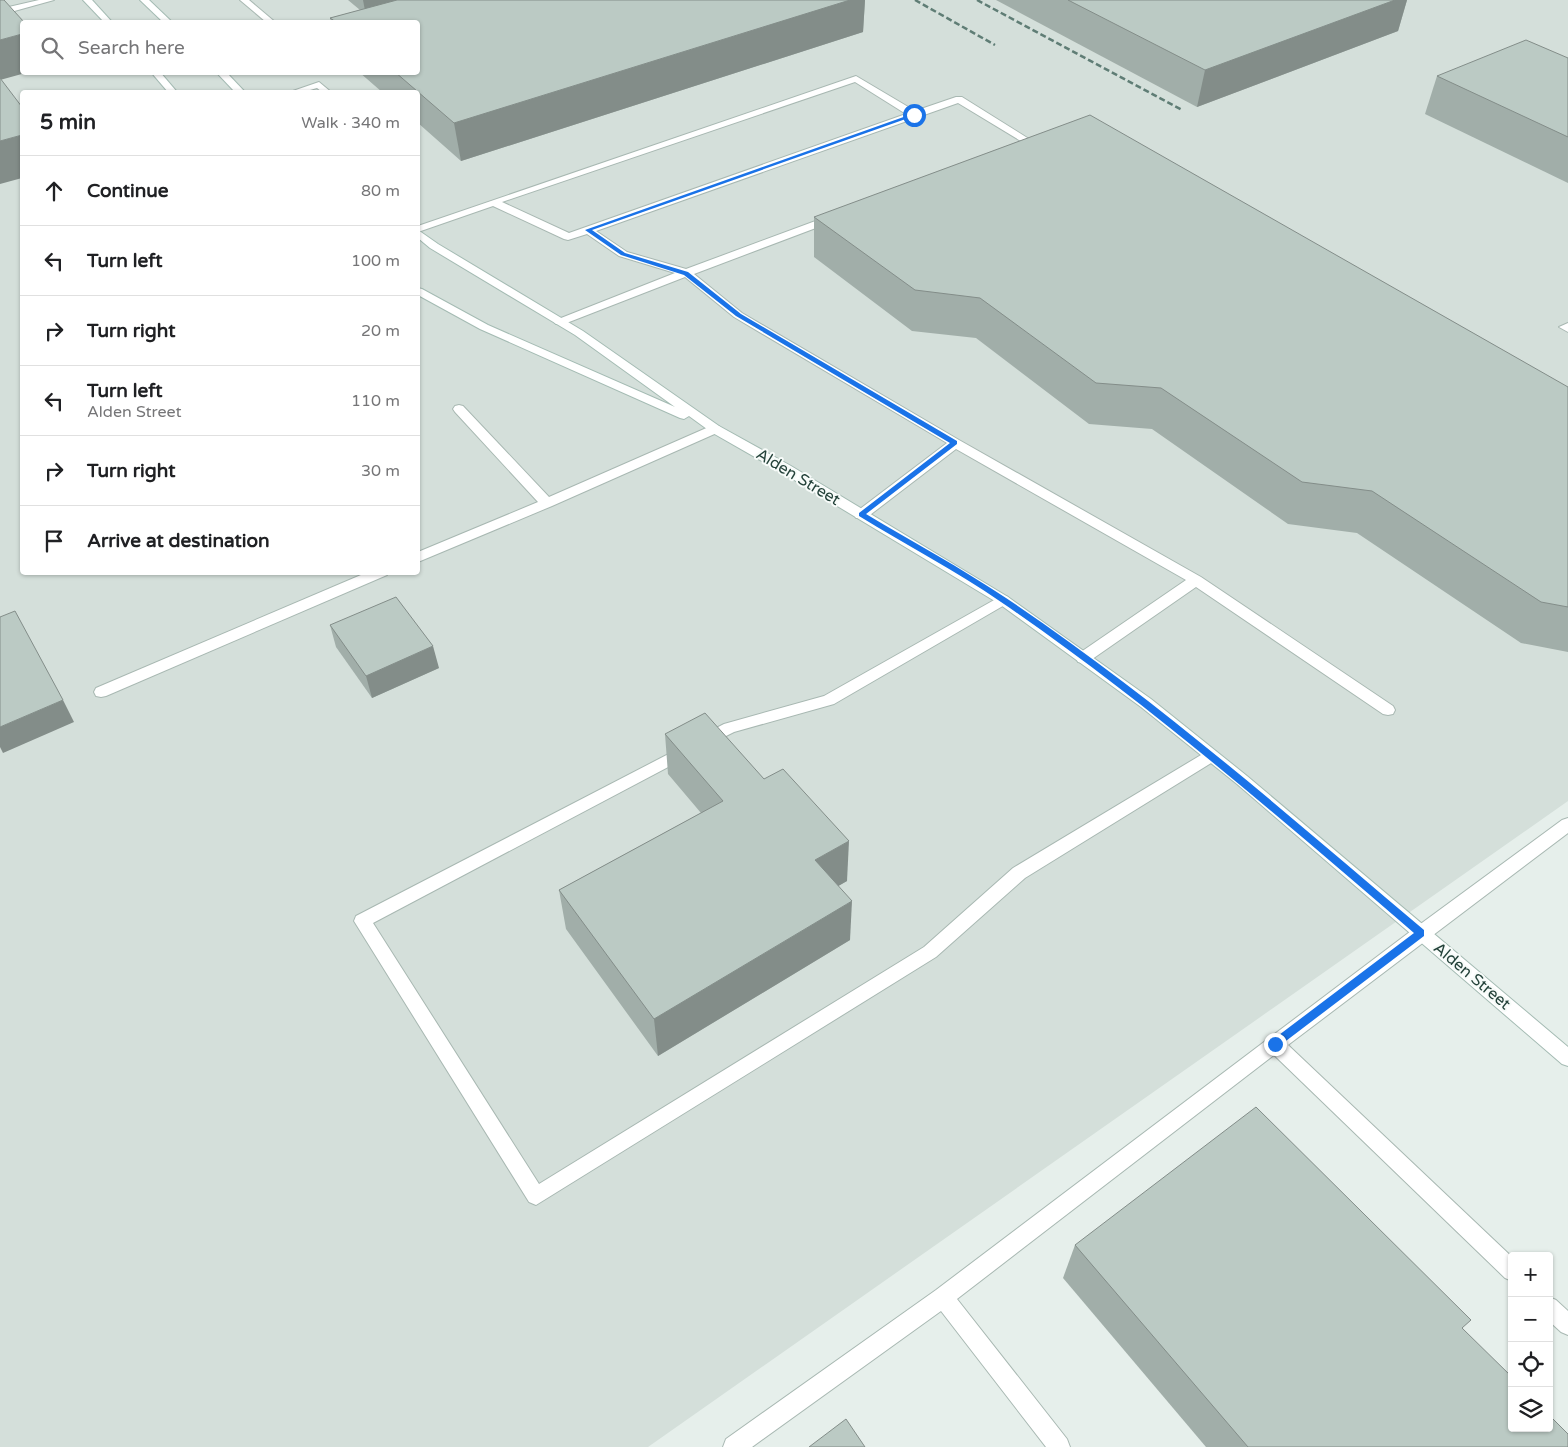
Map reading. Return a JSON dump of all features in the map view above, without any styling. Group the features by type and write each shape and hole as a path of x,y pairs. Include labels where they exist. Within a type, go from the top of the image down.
{"street":[{"path":"0,12 50,0"},
{"path":"87,0 106,20"},
{"path":"144,0 166,20"},
{"path":"244,0 269,20"},
{"path":"157,75 171,90"},
{"path":"223,75 238,90"},
{"path":"420,228 856,79 914,115"},
{"path":"303,90 319,86 324,90"},
{"path":"493,202 568,237 958,99 1032,144 1013,151"},
{"path":"560,322 845,214"},
{"path":"588,230 623,254 686,273 738,315 955,443 1196,580 1388,710"},
{"name":"Alden Street","path":"420,235 434,246 579,333 715,429 1003,600 1084,658 1146,703 1211,756 1568,1058"},
{"name":"Alden Street","path":"420,292 484,327 715,429"},
{"path":"459,409 547,503"},
{"path":"420,556 715,429"},
{"path":"862,515 955,443"},
{"path":"101,692 375,575"},
{"path":"1084,658 1196,580"},
{"path":"1003,600 828,700 729,728 362,921 536,1196 930,952 1019,873 1211,756"},
{"path":"734,1447 942,1297 1421,933 1568,824"},
{"path":"1275,1044 1508,1267"},
{"path":"942,1297 1059,1447"},
{"path":"1553,1311 1568,1324"}],"shaded area":[{"path":"0,0 1568,0 1568,801 648,1447 0,1447"}],"building":[{"path":"0,0 4,0 22,20 20,20 20,35 0,40"},
{"path":"397,0 850,0 454,123 420,94 420,90 416,90 398,75 420,75 420,20 333,20 330,18"},
{"path":"1068,0 1395,0 1205,70"},
{"path":"1526,40 1568,58 1568,137 1437,76"},
{"path":"0,78 20,104 20,136 0,141"},
{"path":"1090,115 1568,387 1568,607 1541,602 1372,491 1302,482 1161,388 1096,383 980,298 915,290 814,217"},
{"path":"396,597 433,646 366,676 330,625"},
{"path":"15,611 63,700 0,727 0,617"},
{"path":"705,713 764,779 783,769 849,841 815,860 852,901 654,1019 559,890 723,801 665,734"},
{"path":"1256,1107 1471,1320 1462,1328 1508,1373 1508,1432 1553,1432 1553,1419 1568,1434 1568,1447 1248,1447 1075,1245"},
{"path":"846,1419 865,1447 809,1447"}],"railway":[{"path":"915,0 995,45"},
{"path":"977,0 1182,110"}],"route":[{"path":"914,115 588,230 623,254 686,273 738,315 955,443 862,515 1003,600 1146,703 1242,780 1421,933 1275,1044"}]}
